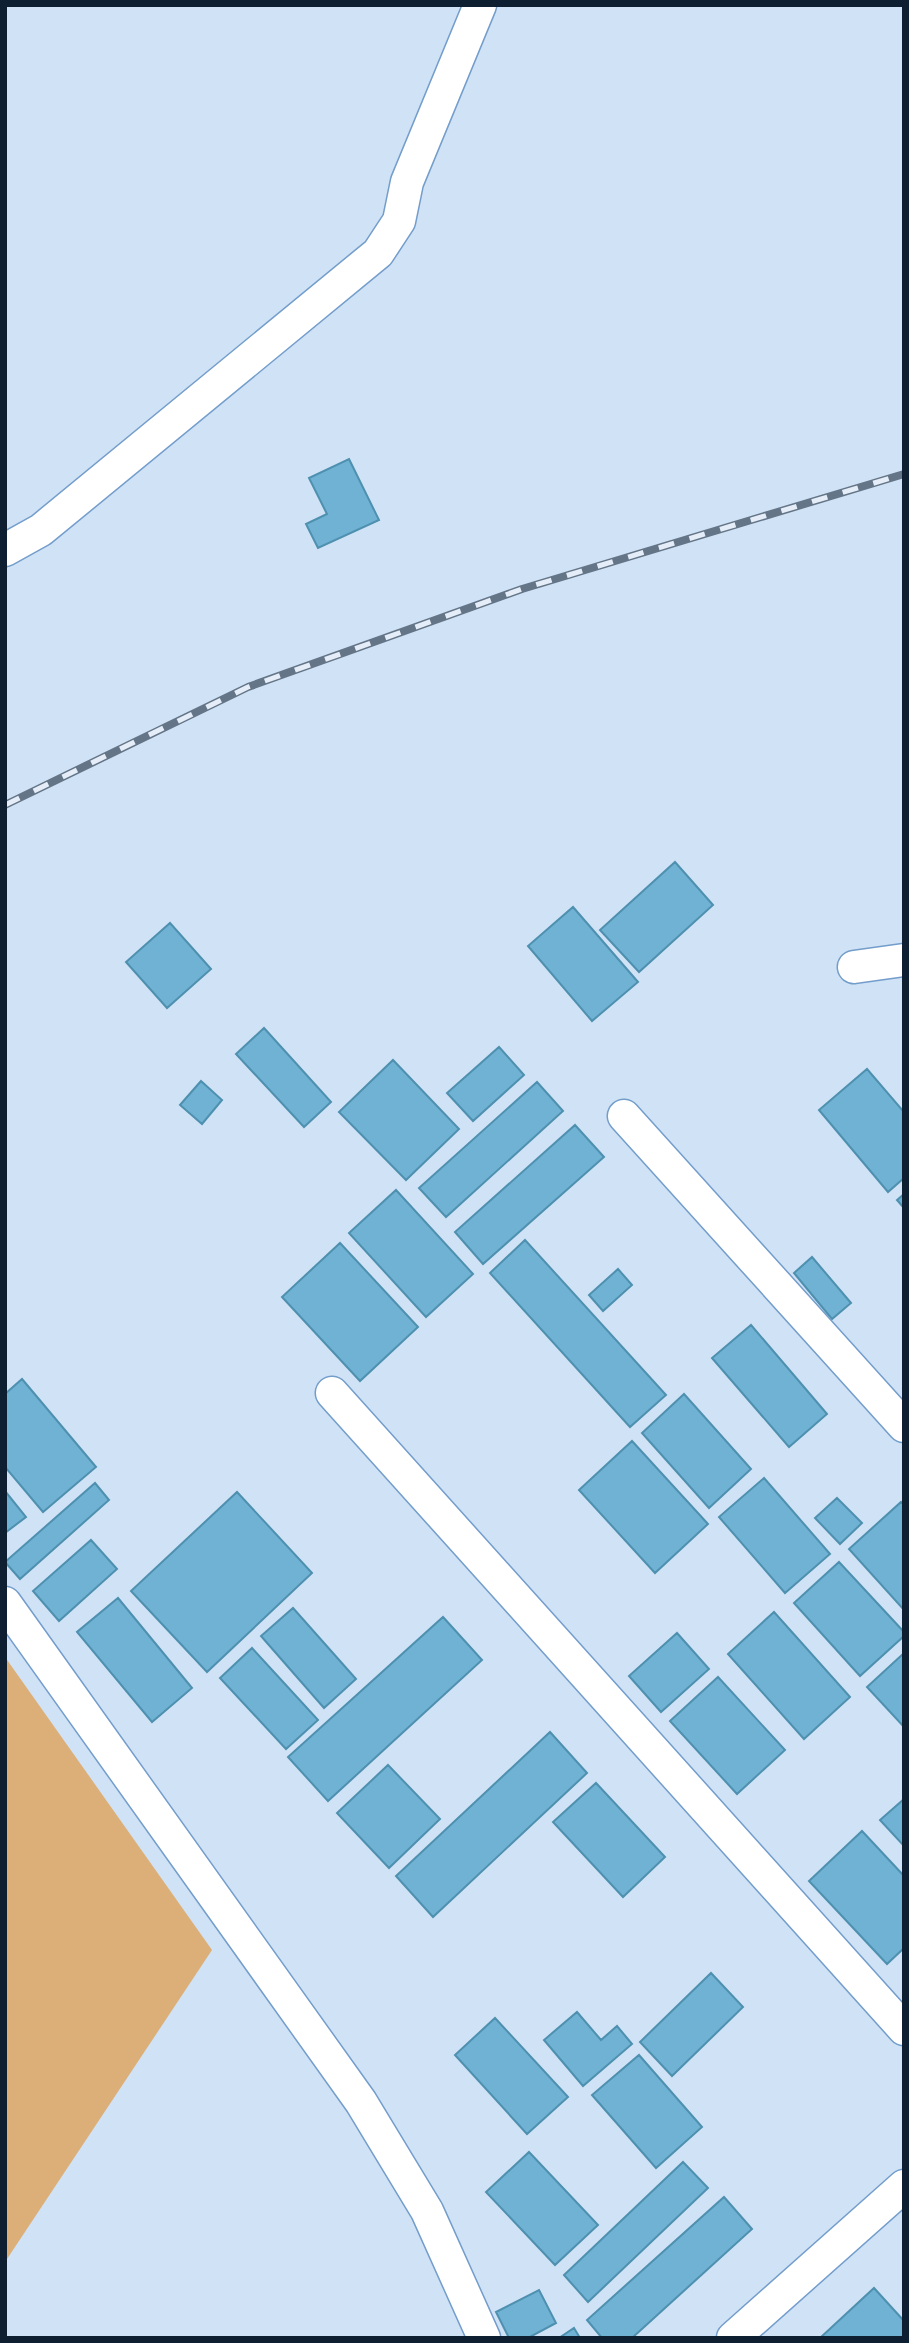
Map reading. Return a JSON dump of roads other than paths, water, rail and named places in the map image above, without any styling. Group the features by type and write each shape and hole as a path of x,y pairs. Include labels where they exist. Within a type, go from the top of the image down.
{"street":[{"path":"5,550 41,530 378,253 399,221 407,182 480,5"},
{"path":"854,967 904,960"},
{"path":"624,1116 904,1426"},
{"path":"332,1393 904,2029"},
{"path":"5,1603 361,2102 427,2211 484,2338"},
{"path":"733,2338 904,2186"}],"railway":[{"path":"5,805 248,687 522,589 904,474"}]}
